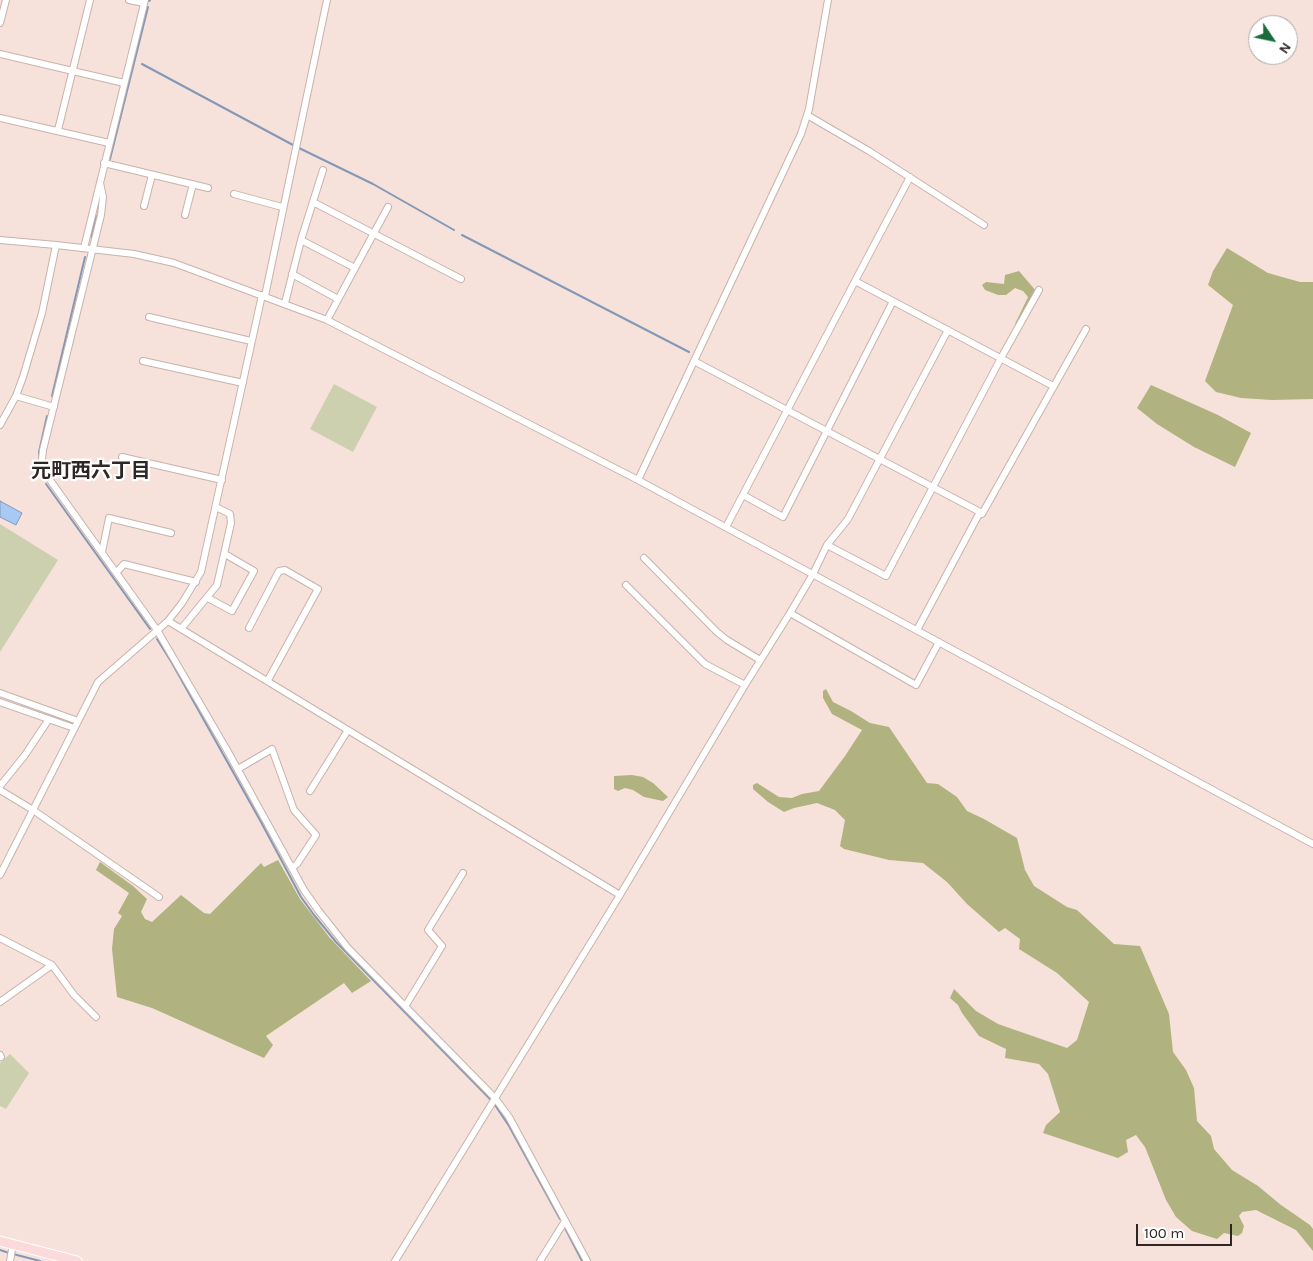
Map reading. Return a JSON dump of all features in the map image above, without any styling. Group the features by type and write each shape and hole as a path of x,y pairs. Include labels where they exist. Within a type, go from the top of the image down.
{"main road":[{"path":"0,1241 76,1261"}],"street":[{"path":"0,24 6,0"},
{"path":"58,130 90,0"},
{"path":"84,248 144,2 129,0"},
{"path":"0,875 98,682 168,620 196,582 205,560 251,340 264,296 327,0"},
{"path":"638,480 801,134 807,115 828,0"},
{"path":"0,54 124,83"},
{"path":"807,115 910,177 984,225"},
{"path":"0,118 109,143"},
{"path":"104,163 208,188"},
{"path":"284,303 323,170"},
{"path":"144,206 152,175"},
{"path":"726,527 910,177"},
{"path":"100,183 103,197 101,215 43,450 42,459 45,473 158,630 304,890 339,937 495,1098 509,1117 587,1261"},
{"path":"185,215 193,184"},
{"path":"234,194 282,207"},
{"path":"313,202 461,279"},
{"path":"327,320 388,207"},
{"path":"0,240 56,244 134,254 174,263 327,320 638,480 1313,844"},
{"path":"301,240 355,268"},
{"path":"0,425 16,396 42,313 56,244"},
{"path":"292,274 338,299"},
{"path":"855,281 1053,386"},
{"path":"827,545 886,576 1039,290"},
{"path":"743,494 782,517 893,301"},
{"path":"149,317 251,340"},
{"path":"694,361 788,409 982,514 1086,329"},
{"path":"395,1261 620,895 790,613 813,574 827,545 848,519 948,330"},
{"path":"143,361 242,383"},
{"path":"16,396 54,407"},
{"path":"122,457 222,480"},
{"path":"182,629 217,585 231,523 230,514 216,507"},
{"path":"917,630 980,512"},
{"path":"102,552 109,518 171,533"},
{"path":"208,598 232,612 254,571 225,554"},
{"path":"644,558 717,632 760,660"},
{"path":"117,572 124,564 196,582"},
{"path":"249,628 279,571 284,570 318,588 268,680"},
{"path":"626,585 705,664 745,685"},
{"path":"790,613 916,685 939,642"},
{"path":"168,620 620,895"},
{"path":"0,693 78,721"},
{"path":"0,702 74,728"},
{"path":"0,786 25,755 49,719"},
{"path":"310,791 348,730"},
{"path":"238,770 272,749 294,810 316,835 297,864 292,868"},
{"path":"0,790 34,810 159,897"},
{"path":"406,1006 442,946 428,930 463,873"},
{"path":"0,938 52,965 74,995 96,1017"},
{"path":"0,1002 52,965"},
{"path":"540,1261 565,1221"},
{"path":"10,1261 13,1244"}],"green space":[{"path":"1227,248 1268,273 1300,282 1313,282 1313,399 1272,400 1241,398 1216,392 1205,381 1233,305 1208,285 1213,271"},
{"path":"1019,271 1036,291 1018,325 1015,324 1028,297 1023,291 1015,288 1006,295 998,295 985,290 982,285 986,282 1004,284 1005,275"},
{"path":"334,384 377,407 353,452 310,429"},
{"path":"1151,385 1218,415 1251,433 1235,467 1194,447 1157,424 1137,408"},
{"path":"0,524 58,560 0,652"},
{"path":"826,689 833,702 870,723 889,727 927,783 938,784 957,797 967,811 1017,838 1025,870 1034,886 1067,907 1077,910 1114,944 1140,946 1169,1014 1173,1052 1186,1070 1194,1088 1197,1121 1211,1136 1214,1149 1232,1170 1258,1186 1310,1225 1313,1229 1313,1251 1296,1230 1256,1210 1242,1212 1239,1216 1244,1226 1242,1233 1238,1236 1224,1233 1217,1239 1192,1231 1176,1217 1166,1200 1145,1147 1136,1135 1126,1140 1128,1152 1118,1158 1043,1133 1046,1125 1060,1112 1048,1074 1039,1064 1005,1058 1006,1049 979,1036 958,1005 950,998 954,989 976,1011 998,1024 1067,1048 1077,1040 1089,1002 1057,973 1019,949 1020,939 1005,928 999,932 967,904 947,882 923,863 889,860 844,849 840,846 845,820 835,810 817,803 784,812 768,802 753,789 753,785 757,783 779,797 792,798 819,791 845,756 862,730 832,714 823,698 823,691"},
{"path":"632,775 643,777 653,783 668,797 663,801 644,797 633,790 625,788 618,791 614,789 614,776"},
{"path":"278,860 300,899 329,937 371,981 352,993 344,983 266,1036 273,1045 264,1058 152,1008 117,997 112,949 114,929 122,916 118,913 129,893 96,870 100,862 133,886 147,899 141,912 145,919 152,922 181,895 204,913 210,914 261,863 264,867"},
{"path":"10,1054 29,1073 6,1109 0,1106 0,1063"}],"water":[{"path":"0,501 22,513 16,525 0,517"}],"waterway":[{"path":"110,159 148,7"},
{"path":"142,64 293,145"},
{"path":"299,148 373,184 454,230"},
{"path":"91,237 96,216"},
{"path":"462,235 689,352"},
{"path":"52,396 85,257"},
{"path":"41,473 39,452 47,416"},
{"path":"46,484 150,629"},
{"path":"157,639 261,822 301,897 314,915 336,942 490,1099"},
{"path":"495,1105 509,1126 560,1219"},
{"path":"565,1228 582,1261"},
{"path":"0,1250 9,1253"},
{"path":"13,1254 40,1261"}],"district":[{"name":"元町西六丁目","path":"91,471"}]}
